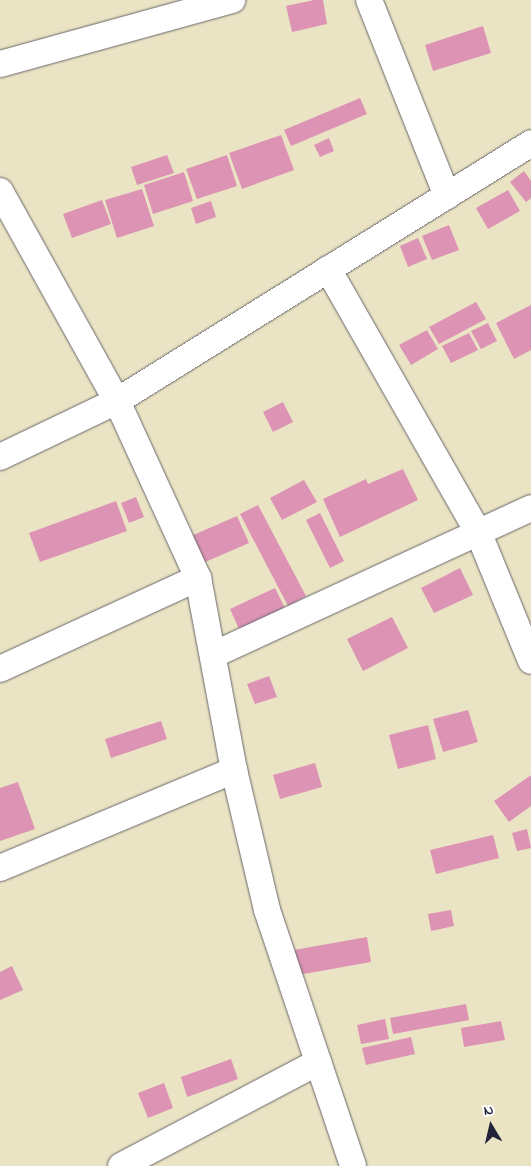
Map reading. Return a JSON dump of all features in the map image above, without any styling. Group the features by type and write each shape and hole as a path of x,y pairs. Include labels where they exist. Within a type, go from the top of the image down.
{"street":[{"path":"0,64 232,0"},
{"path":"369,0 447,196"},
{"path":"0,457 117,401 531,143"},
{"path":"0,191 117,401 198,578 234,770 267,910 353,1166"},
{"path":"328,269 479,534 531,661"},
{"path":"213,655 479,534 531,508"},
{"path":"0,669 198,578"},
{"path":"0,868 234,770"},
{"path":"122,1166 318,1062"}],"building":[{"path":"323,0 327,24 292,32 286,6"},
{"path":"483,26 491,53 433,71 425,45"},
{"path":"360,98 367,114 291,146 284,130"},
{"path":"281,135 294,170 242,189 229,153"},
{"path":"329,138 334,151 320,157 314,145"},
{"path":"167,155 174,173 137,185 131,167"},
{"path":"227,155 237,186 197,199 186,169"},
{"path":"524,171 531,181 531,198 526,202 510,182"},
{"path":"184,172 193,201 153,214 144,185"},
{"path":"142,189 154,226 117,238 105,200"},
{"path":"508,190 520,211 488,229 476,208"},
{"path":"102,200 111,224 72,238 63,214"},
{"path":"211,201 216,217 196,224 191,208"},
{"path":"449,225 459,250 432,260 422,236"},
{"path":"418,238 427,259 408,267 400,246"},
{"path":"476,302 486,319 439,344 429,327"},
{"path":"531,305 531,350 514,359 496,323"},
{"path":"488,323 497,341 481,349 471,331"},
{"path":"427,330 438,349 411,365 399,345"},
{"path":"469,333 478,350 451,363 442,346"},
{"path":"283,402 293,422 273,432 263,412"},
{"path":"403,469 418,500 340,537 323,499 366,479 368,484"},
{"path":"304,480 317,502 282,520 270,498"},
{"path":"136,497 144,517 129,523 121,503"},
{"path":"116,501 127,531 40,562 29,533"},
{"path":"258,505 306,596 288,606 240,514"},
{"path":"320,513 344,561 330,568 306,520"},
{"path":"237,516 249,543 203,563 191,536"},
{"path":"460,568 473,595 434,613 421,588"},
{"path":"275,588 285,608 239,629 230,609"},
{"path":"392,617 408,648 363,671 347,639"},
{"path":"269,676 277,697 255,704 247,684"},
{"path":"468,710 478,742 443,752 433,719"},
{"path":"161,721 167,739 111,758 105,739"},
{"path":"428,725 436,759 398,769 389,735"},
{"path":"315,763 322,787 280,799 273,775"},
{"path":"531,775 531,806 509,822 494,801"},
{"path":"18,782 35,829 0,841 0,788"},
{"path":"527,829 531,848 517,851 512,833"},
{"path":"493,835 499,858 436,874 430,850"},
{"path":"451,910 454,926 431,931 428,914"},
{"path":"367,937 371,962 298,975 294,950"},
{"path":"12,966 23,990 0,1000 0,972"},
{"path":"466,1004 469,1020 393,1034 390,1018"},
{"path":"385,1019 389,1039 361,1044 357,1025"},
{"path":"501,1021 505,1040 464,1047 461,1028"},
{"path":"411,1037 415,1054 366,1065 362,1048"},
{"path":"231,1059 238,1079 187,1097 181,1077"},
{"path":"164,1083 173,1108 148,1118 138,1093"}]}
